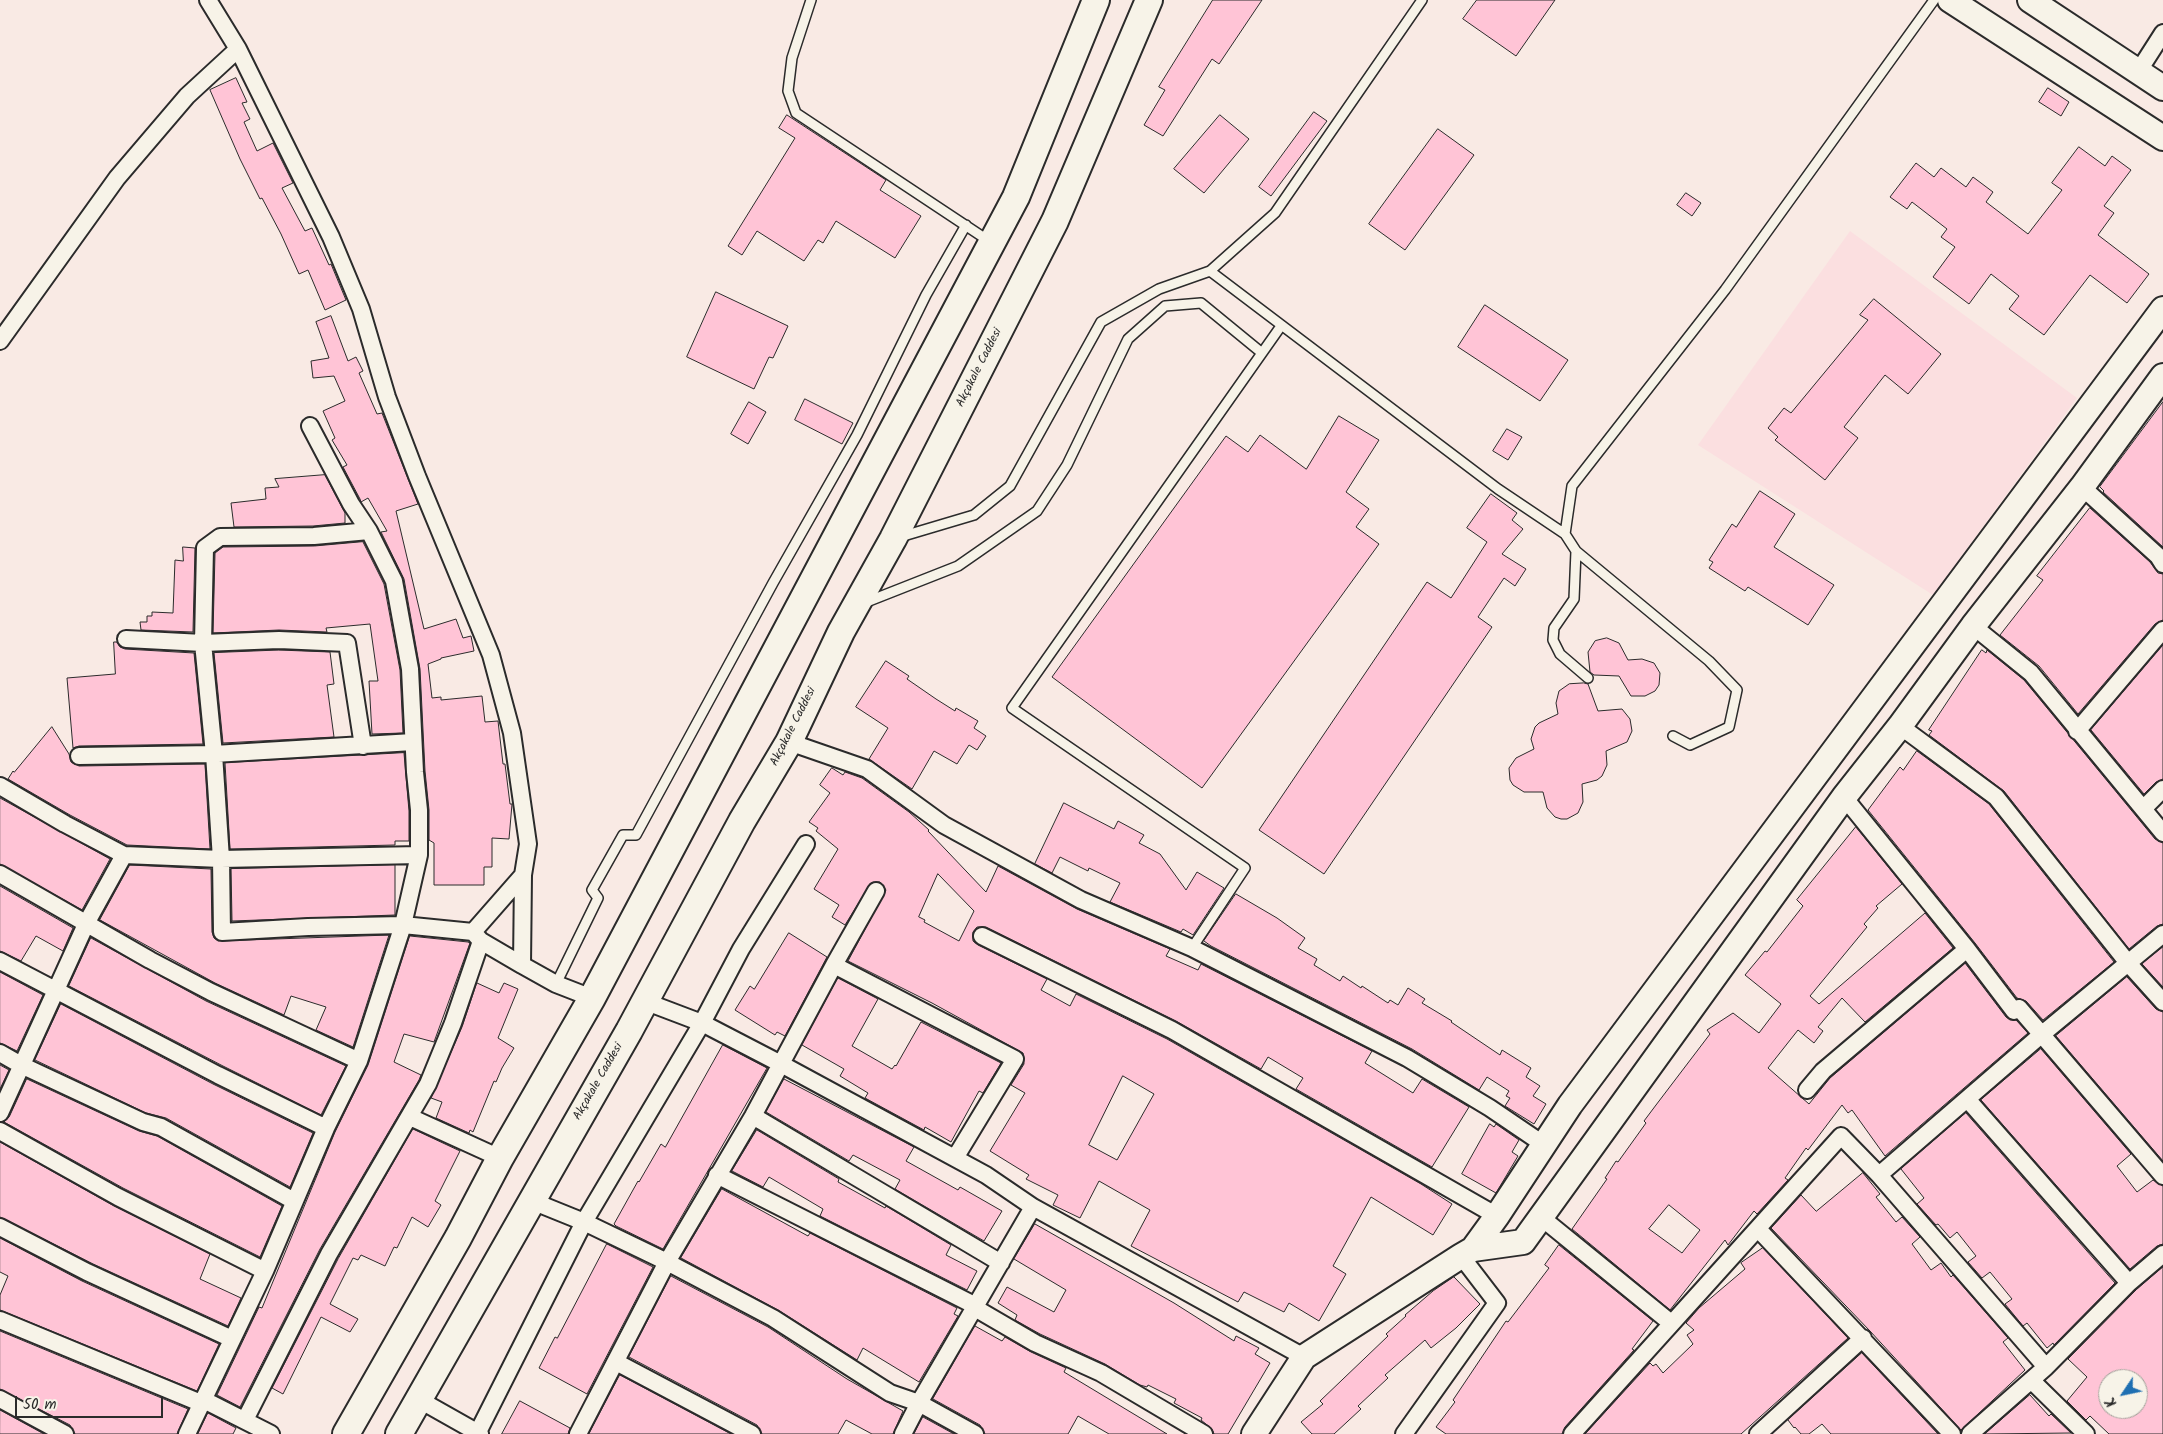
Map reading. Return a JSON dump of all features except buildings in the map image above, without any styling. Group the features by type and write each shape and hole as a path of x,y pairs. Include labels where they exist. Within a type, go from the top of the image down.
{"main road":[{"path":"346,1434 458,1238 500,1158 592,998 1016,197 1096,0"},
{"name":"Akçakale Caddesi","path":"399,1434 644,1001 742,821 789,742 841,632 893,540 1055,220 1149,0"}],"street":[{"path":"208,0 238,49 331,237 361,309 387,397 417,476 491,655 512,733 528,844 524,875 522,965"},
{"path":"1950,0 2163,138"},
{"path":"2030,0 2163,88"},
{"path":"2138,72 2163,33"},
{"path":"0,341 117,178 186,96 238,49"},
{"path":"1254,1434 1304,1357 1467,1252 1497,1216 1570,1105 2163,309"},
{"path":"1467,1252 1523,1242 1844,797 1900,726 1972,626 2160,388"},
{"path":"187,1434 204,1402 265,1271 326,1128 359,1062 404,925 419,855 419,810 413,742 410,669 394,581 369,531 351,504 310,426"},
{"path":"2082,487 2158,556 2163,564"},
{"path":"369,531 314,536 220,537 204,548 203,643 214,754 221,859 222,932 308,927 404,925 477,936 556,984 592,998"},
{"path":"1972,626 2031,673 2163,833"},
{"path":"2077,731 2163,630"},
{"path":"126,639 203,643 279,640 347,643 363,746"},
{"path":"1900,726 1996,798 2128,963 2163,1002"},
{"path":"79,756 214,754 413,742"},
{"path":"789,742 867,770 944,825 1081,900 1192,948 1407,1058 1490,1108 1543,1144"},
{"path":"0,786 65,824 124,855 221,859 419,855"},
{"path":"2144,808 2163,789"},
{"path":"1844,797 1967,949 2014,1012 2019,1008 2163,1176"},
{"path":"418,1399 478,1434 584,1222 702,1023 741,949 806,844"},
{"path":"0,1114 87,922 124,855"},
{"path":"0,874 87,922 150,960 211,992 359,1062"},
{"path":"245,1420 329,1254 428,1084 450,1031 477,936 524,875"},
{"path":"578,1434 667,1262 753,1116 876,891"},
{"path":"1879,1175 2041,1035 2163,934"},
{"path":"982,936 1172,1030 1497,1216"},
{"path":"1807,1090 1824,1071 1967,949"},
{"path":"0,961 326,1128"},
{"path":"834,965 1015,1059 955,1158"},
{"path":"644,1001 702,1023 781,1064 986,1175 1032,1207 1304,1357"},
{"path":"0,1053 21,1065 143,1122 161,1127 294,1201"},
{"path":"1968,1100 2130,1283"},
{"path":"753,1116 1001,1262"},
{"path":"410,1117 500,1158"},
{"path":"0,1131 118,1197 265,1271"},
{"path":"1572,1434 1841,1136 1879,1175 2046,1367"},
{"path":"717,1175 968,1302 975,1308 1035,1342 1101,1374 1204,1434"},
{"path":"532,1201 584,1222 667,1262 773,1318 890,1394 919,1403 975,1434"},
{"path":"903,1434 1032,1207"},
{"path":"1542,1218 1671,1323"},
{"path":"0,1227 87,1272 232,1339"},
{"path":"1758,1229 1952,1434"},
{"path":"1404,1434 1497,1303 1467,1252"},
{"path":"1970,1434 2046,1367 2130,1283 2163,1254"},
{"path":"0,1320 204,1402 271,1434"},
{"path":"1758,1434 1862,1338"},
{"path":"616,1362 752,1434"},
{"path":"2031,1380 2086,1434"},
{"path":"0,1399 65,1434"}],"lane":[{"path":"811,0 792,58 788,91 796,113 992,242"},
{"path":"893,540 974,515 1010,486 1101,322 1158,289 1210,271 1275,213 1422,0"},
{"path":"1566,534 1572,486 1725,290 1934,0"},
{"path":"556,984 598,898 592,890 622,835 636,835 763,601 857,435 926,295 966,225"},
{"path":"1210,271 1498,489 1566,534 1576,551 1709,661 1737,690 1729,727 1690,745 1674,736"},
{"path":"857,606 958,566 1037,511 1067,465 1128,339 1165,306 1201,303 1262,353"},
{"path":"1192,948 1245,868 1012,708 1281,326"},
{"path":"1576,551 1574,598 1554,628 1553,640 1560,654 1588,678"}],"shaded area":[{"path":"1850,231 2077,398 1933,595 1698,445"}]}
